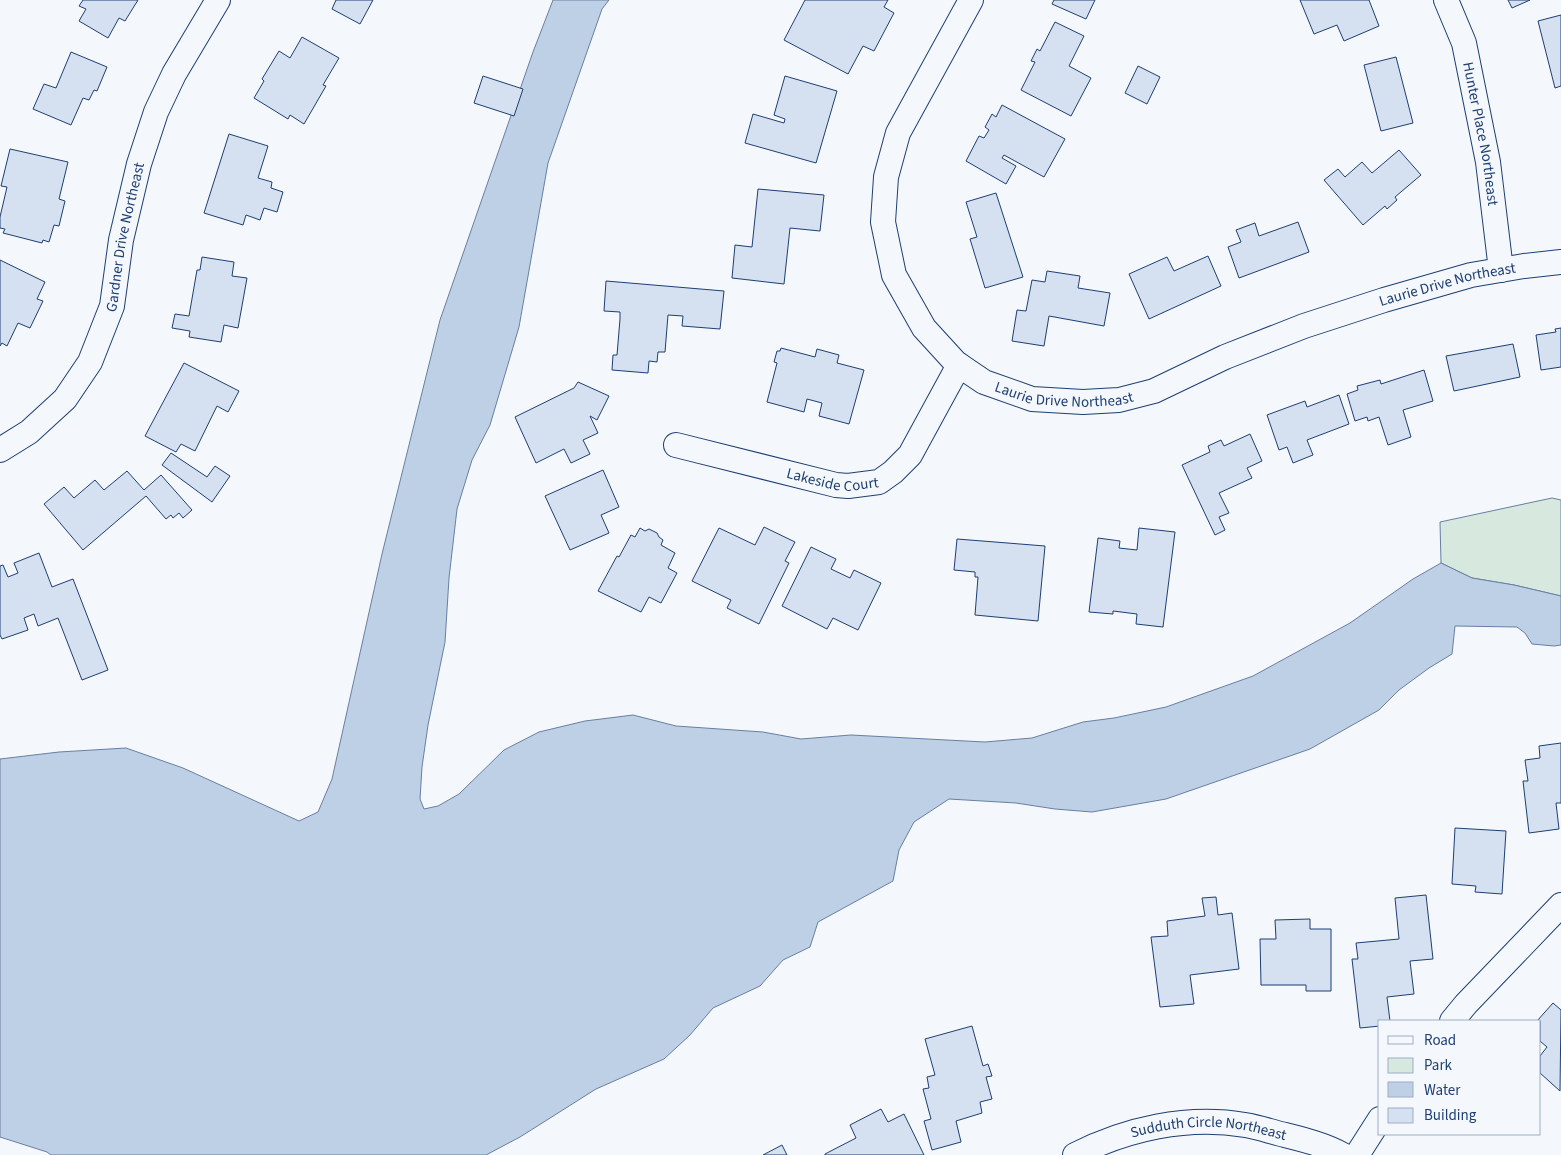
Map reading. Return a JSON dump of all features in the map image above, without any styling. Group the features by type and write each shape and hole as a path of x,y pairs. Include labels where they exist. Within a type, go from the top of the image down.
{"street":[{"name":"Gardner Drive Northeast","path":"0,450 29,432 65,399 90,362 112,306 121,240 139,164 156,112 174,74 218,0"},
{"name":"Laurie Drive Northeast","path":"971,0 898,133 886,177 883,222 894,275 924,328 959,365 984,382 1032,399 1083,402 1119,400 1154,391 1225,357 1304,326 1384,300 1472,276 1500,270 1561,262"},
{"name":"Hunter Place Northeast","path":"1446,0 1464,43 1488,162 1500,270"},
{"name":"Lakeside Court","path":"676,445 836,485 848,486 878,482 893,472 910,455 959,365"},
{"path":"1453,1020 1561,905"},
{"name":"Sudduth Circle Northeast","path":"1075,1155 1131,1132 1167,1125 1215,1122 1245,1125 1306,1140 1342,1155"},
{"path":"1357,1155 1378,1122"}],"green space":[{"path":"1552,498 1561,500 1561,596 1472,578 1441,563 1440,522"}],"water":[{"path":"553,0 609,0 602,9 548,163 519,327 490,425 472,460 457,509 449,578 445,642 428,725 422,767 420,799 424,809 438,806 459,794 504,750 539,732 585,721 633,715 676,726 763,732 801,739 851,735 985,742 1032,738 1083,722 1114,718 1166,707 1253,676 1350,623 1413,579 1441,563 1472,578 1561,596 1561,645 1532,644 1525,633 1517,627 1455,626 1452,654 1399,690 1379,710 1310,749 1166,799 1092,812 1016,803 949,799 914,822 899,850 893,881 818,922 810,947 783,960 760,986 713,1008 690,1035 664,1059 596,1089 520,1137 486,1155 51,1155 0,1137 0,759 59,752 126,748 183,768 299,821 318,812 332,779 382,554 440,320 533,52"}],"building":[{"path":"83,0 138,0 125,21 119,18 108,38 79,21 86,9 79,6"},
{"path":"336,0 373,0 360,24 332,9"},
{"path":"805,0 888,0 884,7 894,13 874,51 863,46 848,74 784,40"},
{"path":"1054,0 1095,0 1086,19 1052,4"},
{"path":"1300,0 1369,0 1379,26 1344,41 1337,25 1314,34"},
{"path":"1508,0 1530,0 1512,8"},
{"path":"1561,15 1561,86 1555,88 1538,21"},
{"path":"1055,22 1084,36 1069,66 1091,78 1071,116 1021,90 1035,62 1031,61 1037,49 1040,51"},
{"path":"302,37 339,58 323,85 326,86 304,124 290,115 288,119 254,98 264,81 262,79 279,51 290,58"},
{"path":"71,52 107,67 97,91 94,90 89,100 83,98 71,125 33,109 44,84 56,88"},
{"path":"1396,57 1413,123 1381,131 1364,65"},
{"path":"1138,66 1160,77 1147,104 1125,93"},
{"path":"483,76 523,89 514,116 474,103"},
{"path":"785,76 837,91 816,163 745,143 753,114 784,123 785,119 774,115"},
{"path":"1002,105 1065,139 1044,177 1004,155 1002,158 1016,166 1006,184 966,161 979,136 984,138 989,130 985,127 992,114 996,117"},
{"path":"229,134 268,146 258,178 272,182 271,188 283,192 277,212 264,208 260,220 246,215 243,225 204,213"},
{"path":"10,149 68,162 59,199 65,201 59,226 54,225 49,242 43,240 42,243 3,233 5,229 0,228 0,217 7,187 1,186"},
{"path":"1399,150 1421,175 1395,197 1397,200 1387,209 1385,206 1363,225 1324,180 1338,169 1345,177 1362,162 1372,173"},
{"path":"758,189 824,195 820,231 790,228 784,284 732,278 735,245 752,247"},
{"path":"996,193 1023,277 985,288 970,239 977,237 966,202"},
{"path":"1298,222 1309,252 1239,278 1228,247 1241,242 1236,230 1255,223 1259,236"},
{"path":"1208,256 1221,286 1149,319 1129,274 1167,257 1174,271"},
{"path":"202,257 234,262 232,276 247,278 238,328 224,325 221,342 189,337 190,331 172,328 175,314 189,316 197,270 200,270"},
{"path":"0,260 45,282 37,299 43,301 30,328 18,323 7,346 2,343 0,346"},
{"path":"1047,271 1080,276 1078,288 1110,293 1104,326 1049,316 1044,346 1012,341 1017,310 1026,311 1032,280 1045,282"},
{"path":"606,281 724,291 720,329 682,326 683,316 668,315 665,352 658,352 657,362 649,361 648,373 612,370 613,355 617,355 620,312 604,311"},
{"path":"1561,328 1561,367 1541,370 1536,335 1556,332 1555,329"},
{"path":"1513,344 1520,377 1454,391 1446,356"},
{"path":"781,348 815,357 817,349 839,355 837,363 864,370 849,424 819,416 822,403 807,399 804,412 767,402 777,363 774,362 777,351 780,351"},
{"path":"184,363 239,391 228,412 217,406 195,451 181,444 176,452 145,436"},
{"path":"1424,370 1433,401 1403,410 1411,437 1388,445 1379,417 1368,421 1367,417 1355,421 1347,394 1358,390 1357,386 1380,380 1381,384"},
{"path":"578,382 609,396 597,420 590,416 598,433 583,440 590,454 571,463 564,449 536,463 515,417 574,388"},
{"path":"1339,395 1349,424 1307,440 1313,455 1293,463 1287,447 1279,450 1267,415 1305,401 1307,407"},
{"path":"1250,434 1262,461 1247,468 1252,478 1219,493 1229,513 1219,517 1225,530 1215,535 1182,465 1210,452 1208,446 1221,440 1224,446"},
{"path":"171,453 207,477 215,466 230,476 212,502 162,465"},
{"path":"603,470 619,507 601,515 609,533 570,550 545,496"},
{"path":"127,471 144,490 161,475 192,510 183,518 179,513 173,518 171,515 166,519 146,496 83,550 44,504 64,487 74,498 95,480 104,490"},
{"path":"764,527 795,542 785,561 789,563 759,624 727,608 731,600 692,581 719,528 755,545"},
{"path":"640,528 645,531 649,529 657,533 663,540 661,545 675,553 668,568 677,573 661,603 649,597 641,612 598,591 631,535 635,537"},
{"path":"1139,528 1175,532 1163,627 1136,624 1137,614 1113,611 1113,614 1089,612 1098,538 1120,541 1119,548 1137,550"},
{"path":"957,539 1045,546 1038,621 975,615 978,577 975,577 975,572 954,570"},
{"path":"811,547 836,559 831,569 850,578 854,570 881,583 858,630 833,618 827,629 782,606"},
{"path":"39,553 52,587 73,579 108,670 82,680 58,618 38,626 34,614 24,618 28,630 2,639 0,635 0,566 3,565 8,577 18,573 14,563"},
{"path":"1561,743 1561,803 1556,803 1559,829 1529,833 1523,781 1528,781 1525,760 1540,758 1539,746"},
{"path":"1455,828 1506,831 1502,894 1475,892 1476,886 1452,884"},
{"path":"1426,895 1433,959 1410,961 1414,994 1387,997 1390,1020 1378,1020 1378,1026 1360,1028 1352,959 1358,959 1356,943 1399,939 1395,898"},
{"path":"1216,897 1218,915 1232,913 1239,969 1190,975 1194,1004 1160,1007 1151,937 1168,936 1167,921 1205,916 1202,898"},
{"path":"1310,919 1310,929 1331,929 1331,991 1306,991 1306,985 1261,985 1260,939 1276,939 1275,920"},
{"path":"1553,1003 1561,1010 1560,1091 1541,1074 1541,1055 1547,1047 1541,1042 1541,1020 1538,1020"},
{"path":"972,1026 983,1066 988,1064 992,1076 986,1077 992,1099 980,1102 982,1113 956,1121 961,1142 932,1150 924,1121 931,1119 923,1089 929,1088 927,1077 935,1075 925,1039"},
{"path":"881,1109 888,1122 904,1114 924,1155 825,1155 856,1138 850,1125"},
{"path":"782,1145 787,1155 763,1155"}]}
